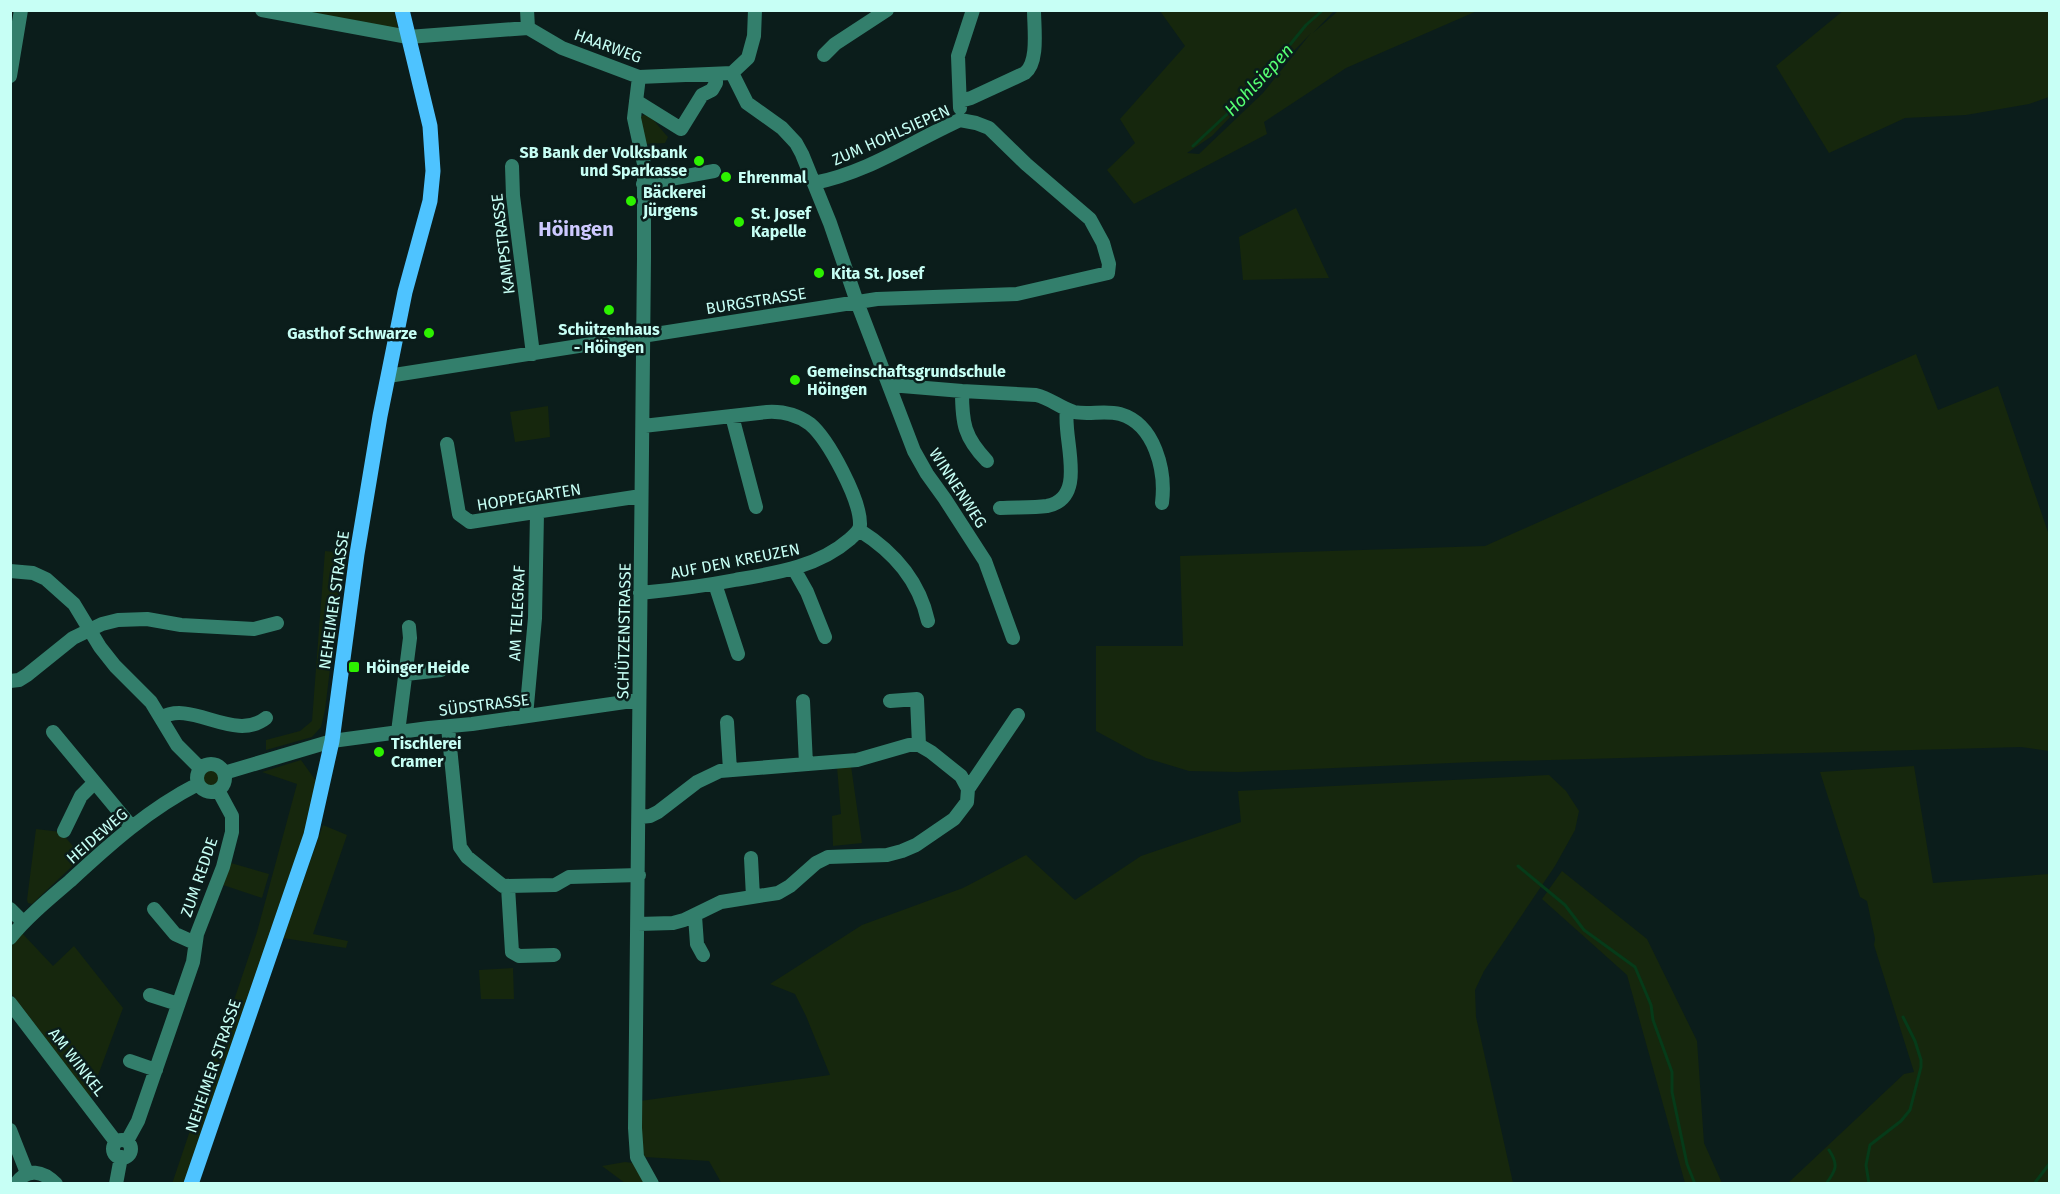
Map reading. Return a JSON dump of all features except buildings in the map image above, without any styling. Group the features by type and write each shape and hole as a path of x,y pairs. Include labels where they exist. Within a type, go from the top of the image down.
{"main road":[{"name":"NEHEIMER STRASSE","path":"191,1184 311,835 332,741 357,554 388,376 405,292 430,201 433,171 430,126 402,10"}],"street":[{"path":"10,76 21,10"},
{"path":"262,10 408,37 528,28 528,10"},
{"path":"732,73 748,58 755,10"},
{"path":"824,55 835,44 887,10"},
{"path":"960,120 958,56 973,10"},
{"path":"960,101 1025,73 1031,68 1034,58 1034,10"},
{"name":"HAARWEG","path":"528,28 562,48 639,76 732,73"},
{"name":"WINNENWEG","path":"732,73 747,103 782,128 796,143 831,223 857,302 920,463 955,513 990,572 1013,638"},
{"path":"636,101 681,129 702,95 712,90 716,83 716,74"},
{"name":"SCHÜTZENSTRASSE","path":"639,76 634,118 644,164 640,816 635,1128 637,1157 652,1184"},
{"name":"ZUM HOHLSIEPEN","path":"814,183 860,171 960,120 989,128 1026,164 1090,219"},
{"name":"KAMPSTRASSE","path":"512,166 513,196 533,354"},
{"path":"643,184 714,171"},
{"name":"BURGSTRASSE","path":"388,376 877,299 1017,294 1108,273 1109,264 1103,243 1090,219"},
{"path":"890,385 962,392 1036,395 1067,410 1081,413 1115,413 1127,417 1138,425 1150,440 1159,460 1164,487 1162,503"},
{"path":"962,392 965,431 987,461"},
{"path":"1000,507 1049,506 1066,495 1071,481 1065,420 1067,410"},
{"path":"643,426 767,412 786,412 799,417 810,425 828,445 848,484 859,515 859,530 894,557 913,580 923,600 928,621"},
{"path":"732,416 756,507"},
{"name":"HOPPEGARTEN","path":"447,444 457,507 459,514 465,520 478,522 641,496"},
{"name":"AM TELEGRAF","path":"526,716 535,618 537,513"},
{"name":"AUF DEN KREUZEN","path":"640,593 715,584 794,569 838,548 859,530"},
{"path":"794,569 807,592 825,637"},
{"path":"10,571 33,573 46,579 74,604 100,647 151,702 177,746 200,768"},
{"path":"715,584 738,654"},
{"path":"10,681 19,680 73,638 102,624 132,618 217,628 254,629 277,622"},
{"path":"398,732 410,638 409,627"},
{"path":"406,675 441,670"},
{"path":"890,701 917,699 919,745"},
{"name":"SÜDSTRASSE","path":"332,741 639,700"},
{"path":"803,701 806,764"},
{"path":"161,718 176,712 242,726 257,725 266,718"},
{"path":"638,924 673,923 695,916 712,905 784,890 816,863 828,857 887,855 916,845 954,819 967,802 968,789 1018,715"},
{"path":"727,722 730,770"},
{"path":"448,727 460,847 467,857 503,886 555,885 569,877 639,875"},
{"path":"53,732 131,826"},
{"path":"224,773 332,741"},
{"path":"640,816 650,816 658,812 705,777 730,770 857,760 900,746 919,745 931,752 961,776 968,789"},
{"path":"207,764 216,764 224,773 224,783 218,790 204,791 198,784 196,776 200,768 207,764"},
{"path":"64,831 81,796 94,783"},
{"name":"HEIDEWEG","path":"23,922 131,826 198,784"},
{"name":"ZUM REDDE","path":"121,1142 138,1121 193,962 201,921 223,867 232,831 232,816 218,790"},
{"path":"751,858 753,897"},
{"path":"508,887 512,952 519,956 554,955"},
{"path":"10,909 23,922 10,938"},
{"name":"ZUM REDDE","path":"154,909 175,934 195,943"},
{"path":"695,916 697,944 703,955"},
{"path":"150,995 178,1004"},
{"name":"AM WINKEL","path":"10,1003 121,1142"},
{"path":"130,1061 156,1070"},
{"path":"10,1130 27,1173"},
{"path":"116,1184 121,1157 113,1151 121,1142"},
{"path":"16,1184 27,1173 45,1174 56,1184"}],"green space":[{"path":"1844,10 2049,11 2049,97 2029,104 1966,115 1905,118 1829,153 1776,66"},
{"path":"287,11 394,11 399,31"},
{"path":"1160,11 1334,11 1313,33 1338,11 1477,11 1346,68 1264,122 1267,134 1134,204 1107,170 1135,143 1120,119 1185,46","holes":["1311,33 1263,93 1199,154 1187,153 1212,136"]},
{"path":"647,114 668,137 665,143 646,144 639,117"},
{"path":"1296,208 1329,278 1243,280 1239,237"},
{"path":"1916,354 1938,410 1998,386 2049,535 2049,751 2021,747 1474,762 1238,772 1189,771 1146,758 1096,731 1096,646 1183,646 1180,556 1485,546"},
{"path":"548,406 550,437 515,442 510,412"},
{"path":"325,551 344,553 321,727 312,737 266,750 266,740 300,731 312,721"},
{"path":"301,760 316,781 304,840 187,1183 172,1184 257,932 297,784 262,772"},
{"path":"851,766 862,843 833,846 832,816 841,814 837,767"},
{"path":"1914,766 1933,883 2049,874 2049,1183 1788,1183 1904,1074 1914,1072 1874,945 1875,939 1867,901 1860,897 1820,772"},
{"path":"211,767 218,770 221,777 218,784 211,787 204,784 201,777 204,770"},
{"path":"1549,775 1566,791 1579,811 1575,830 1555,866 1484,971 1475,990 1476,1017 1513,1183 722,1184 709,1161 645,1157 640,1146 640,1101 830,1075 795,994 770,984 862,925 963,888 1026,855 1075,900 1141,856 1241,822 1238,791"},
{"path":"323,825 347,835 313,934 348,941 346,948 283,938"},
{"path":"36,829 61,832 82,857 32,904 27,900"},
{"path":"231,863 269,874 262,898 223,885"},
{"path":"1562,871 1647,939 1697,1041 1704,1143 1722,1183 1685,1183 1627,975 1542,899"},
{"path":"21,932 53,966 74,946 123,1008 90,1097 11,993 11,947"},
{"path":"513,968 514,999 481,999 479,970"},
{"path":"633,1163 646,1183 625,1183 602,1166"}],"waterway":[{"name":"Hohlsiepen","path":"1193,146 1254,89 1306,25 1323,10"},
{"path":"1518,866 1565,905 1584,930 1635,967 1651,1005 1653,1020 1672,1072 1672,1092 1687,1164 1695,1184"},
{"path":"1869,1184 1866,1165 1870,1145 1901,1121 1910,1110 1921,1067 1915,1041 1903,1017"},
{"path":"1826,1184 1835,1167 1829,1150"},
{"path":"2034,1184 2050,1163"}],"place":[{"name":"SB Bank der Volksbank und Sparkasse","path":"699,161"},
{"name":"Ehrenmal","path":"726,177"},
{"name":"Bäckerei Jürgens","path":"631,201"},
{"name":"St. Josef Kapelle","path":"739,222"},
{"name":"Kita St. Josef","path":"819,273"},
{"name":"Schützenhaus - Höingen","path":"609,310"},
{"name":"Gasthof Schwarze","path":"429,333"},
{"name":"Gemeinschaftsgrundschule Höingen","path":"795,380"},
{"name":"Höinger Heide","path":"354,667"},
{"name":"Tischlerei Cramer","path":"379,752"}],"district":[{"name":"Höingen","path":"576,229"}]}
